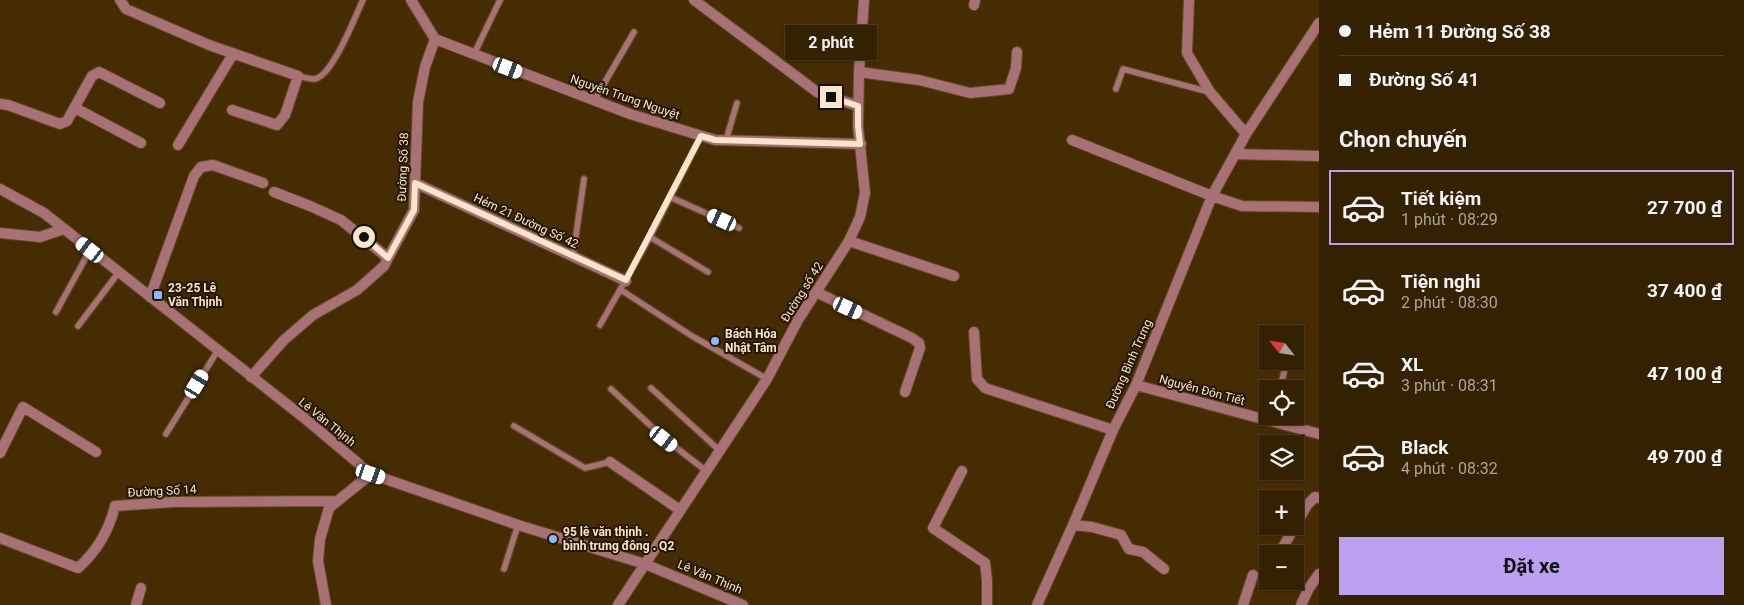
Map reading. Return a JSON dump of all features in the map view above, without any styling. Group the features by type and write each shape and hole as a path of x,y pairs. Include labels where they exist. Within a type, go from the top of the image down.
{"street":[{"path":"120,0 126,9 233,54 298,76 285,115 277,126 232,110"},
{"path":"411,0 435,39"},
{"path":"694,0 817,92 858,106"},
{"name":"Đường số 42","path":"618,605 705,470 767,379 798,320 849,241 860,217 865,192 858,126 859,72 864,0"},
{"path":"1189,0 1187,53 1210,92 1246,134"},
{"name":"Đường Bình Trưng","path":"1037,605 1113,430 1136,385 1212,196 1246,134 1319,23"},
{"name":"Nguyễn Trung Nguyệt","path":"435,39 630,114 715,140 860,144"},
{"name":"Đường Số 38","path":"251,377 284,340 313,315 357,290 384,266 414,210 418,102 425,67 435,39"},
{"path":"859,72 919,80 970,94 1009,89 1016,68 1017,52"},
{"path":"178,146 233,54"},
{"path":"0,104 8,105 60,124 67,120 92,76 98,72 160,103"},
{"path":"75,108 141,143"},
{"path":"1072,140 1212,196 1242,206 1319,207"},
{"path":"1234,154 1319,156"},
{"path":"150,297 194,176 201,167 213,165 264,183"},
{"name":"Hẻm 21 Đường Số 42","path":"415,183 573,256 624,285"},
{"name":"Lê Văn Thịnh","path":"0,189 44,213 371,474 518,525 645,564 743,605"},
{"path":"274,192 341,220 388,258"},
{"path":"0,233 40,237 64,229"},
{"path":"849,241 954,276"},
{"path":"816,292 919,343 920,348 906,392"},
{"path":"974,332 977,379 985,388 1113,430"},
{"name":"Nguyễn Đôn Tiết","path":"1136,385 1259,416"},
{"path":"0,453 23,407 96,452"},
{"name":"Nguyễn Đôn Tiết","path":"1291,425 1319,434"},
{"path":"610,462 680,510"},
{"path":"962,471 933,528 986,563 988,580 987,605"},
{"path":"326,605 318,561 320,539 329,508 371,474"},
{"path":"1304,511 1315,497 1319,498"},
{"name":"Đường Số 14","path":"0,538 78,568 92,556 111,524 116,506 173,502 337,502"},
{"path":"1073,525 1092,527 1121,535 1129,549 1143,552 1164,569"},
{"path":"1301,605 1309,588 1319,574"},
{"path":"1243,605 1253,575"},
{"path":"136,605 141,588"}],"lane":[{"path":"298,76 315,79 325,73 334,61 363,0"},
{"path":"474,54 500,0"},
{"path":"594,101 634,32"},
{"path":"1116,89 1123,69 1210,92"},
{"path":"726,140 737,103"},
{"path":"600,325 650,237 701,136"},
{"path":"573,256 584,179"},
{"path":"670,197 739,228"},
{"path":"650,237 708,272"},
{"path":"56,312 90,250"},
{"path":"78,326 119,272"},
{"name":"Hẻm 21 Đường Số 42","path":"624,285 692,336 767,379"},
{"path":"166,434 218,350"},
{"path":"651,388 720,450"},
{"path":"611,390 664,439 705,470"},
{"path":"514,426 585,468 610,462"},
{"path":"504,569 518,525"}],"place":[{"name":"23-25 Lê Văn Thịnh","path":"158,295"},
{"name":"Bách Hóa Nhật Tâm","path":"715,341"},
{"name":"95 lê văn thịnh . bình trưng đông . Q2","path":"553,539"}],"route":[{"path":"364,237 388,258 414,210 415,183 626,280 701,136 715,140 860,144 858,106 831,97"}]}
